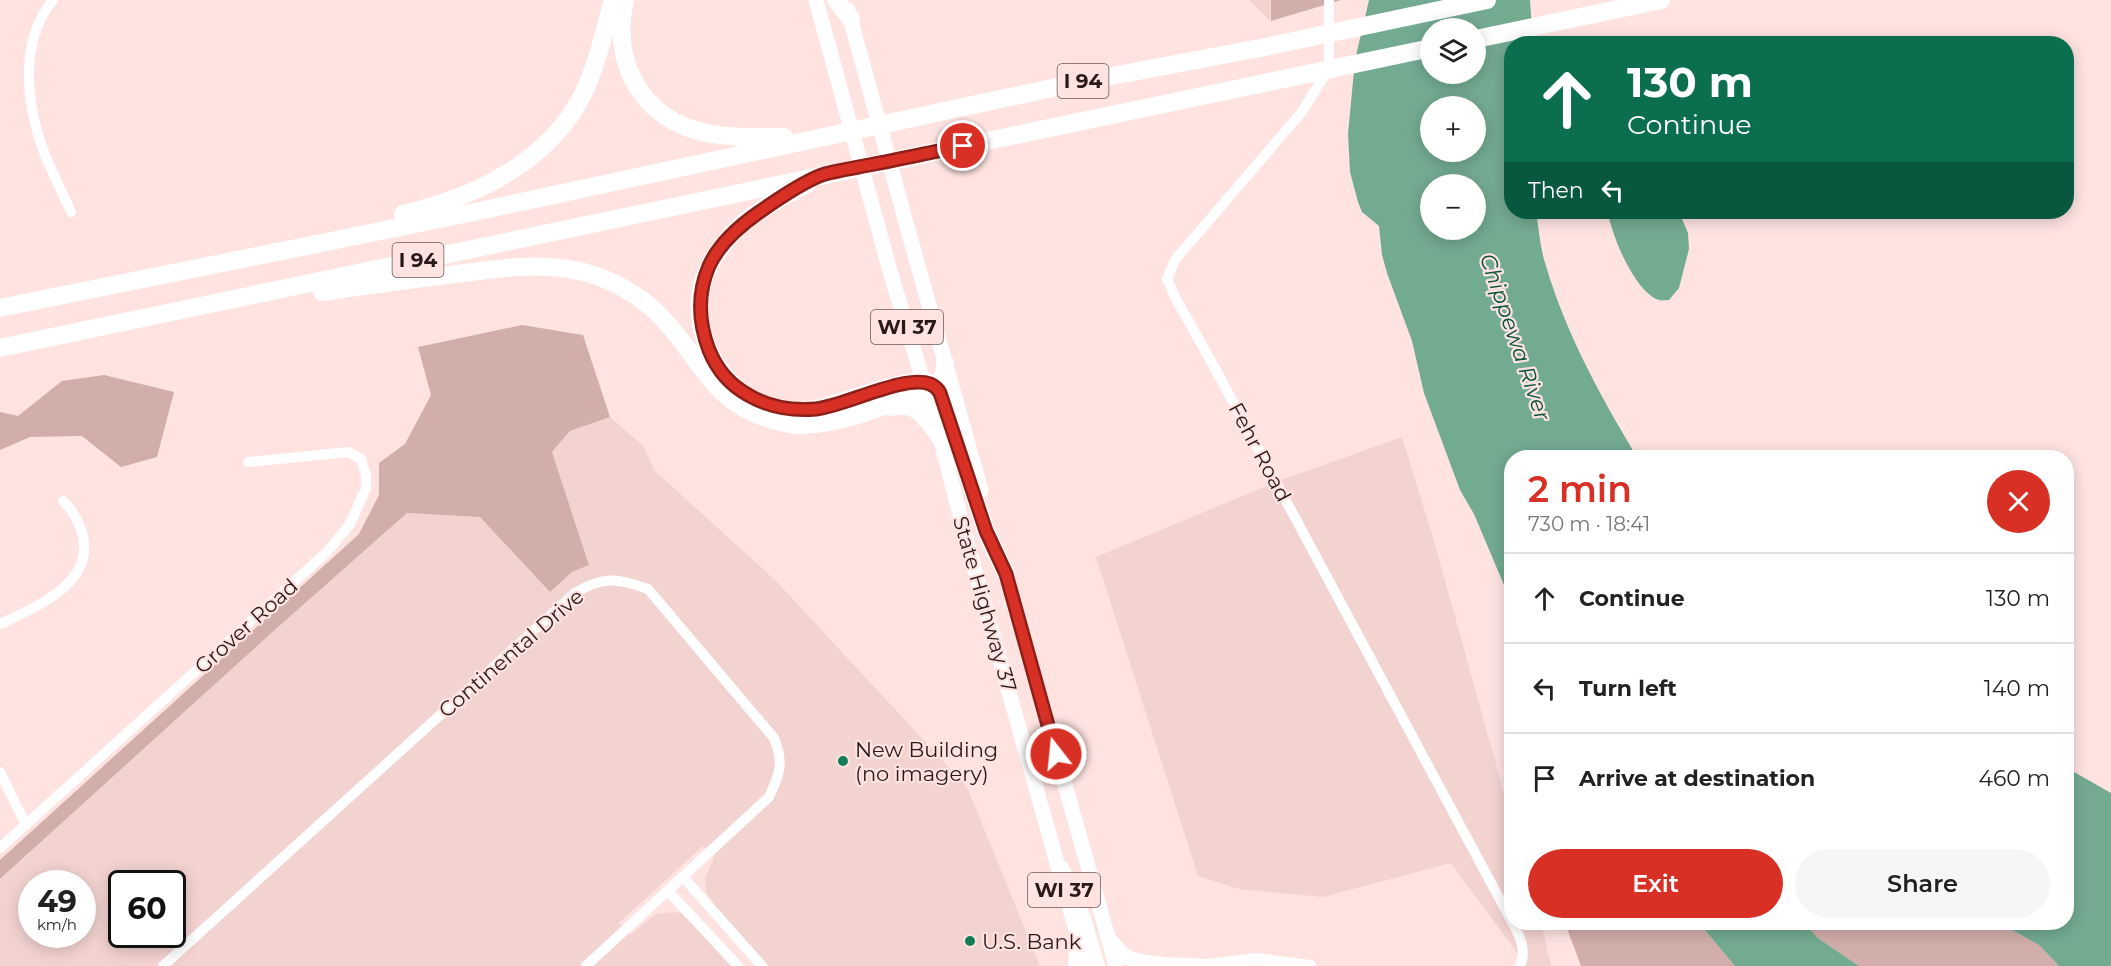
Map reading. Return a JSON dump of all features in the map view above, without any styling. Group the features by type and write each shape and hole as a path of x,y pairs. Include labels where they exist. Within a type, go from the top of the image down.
{"highway":[{"path":"215,264 231,254 419,211 492,182 524,162 553,137 574,110 587,84 613,0"},
{"path":"625,0 621,28 626,64 635,85 653,106 665,115 705,133 729,136 819,137"},
{"path":"836,0 851,19"},
{"name":"I 94","path":"0,308 478,211 1080,82 1260,48 1487,0"},
{"path":"1486,37 1661,0"},
{"name":"I 94","path":"0,348 1420,50"},
{"path":"830,173 780,198 750,218 734,232 710,264 700,298 700,312 702,328 713,359 730,382 740,390 765,404 796,410 818,409 896,386 929,387 940,393 986,531 1006,574"},
{"path":"246,297 255,300 495,269 544,267 576,270 612,282 643,300 669,326 717,389 733,402 751,412 769,419 799,425 821,423 898,405 909,406 924,415 940,437"},
{"path":"856,414 929,387 944,376 945,363"}],"main road":[{"name":"State Highway 37","path":"816,0 890,271 929,387 966,539 1086,966"},
{"name":"State Highway 37","path":"846,0 945,363 1116,966"},
{"path":"1107,937 1122,953 1134,961 1150,964 1201,966"}],"street":[{"name":"Fehr Road","path":"1329,0 1329,69 1301,113 1175,260 1167,279 1504,907"},
{"path":"50,1 37,26 31,45 28,73 36,127 71,212"},
{"name":"Grover Road","path":"0,848 327,552 350,524 366,488 366,475 361,459 348,452 248,462"},
{"path":"0,624 49,601 74,577 81,562 84,540 75,515 63,501"},
{"name":"Continental Drive","path":"163,966 575,593 592,583 610,580 631,583 648,589 774,738 781,756 778,779 769,797 586,966"},
{"path":"0,772 27,825"},
{"path":"1049,836 1082,910 1099,966"},
{"path":"683,877 762,966"},
{"path":"668,891 738,966"},
{"name":"Fehr Road","path":"1516,930 1521,939 1522,961 1520,966"},
{"path":"1074,966 1079,943"},
{"path":"1201,966 1254,963 1310,966"}],"shaded area":[{"path":"1249,0 1271,0 1270,21"},
{"path":"1271,0 1341,0 1271,21"},
{"path":"522,325 583,335 610,417 570,431 552,452 589,565 572,572 550,592 480,517 407,513 0,879 0,860 359,534 379,495 379,463 405,444 431,395 418,347"},
{"path":"104,375 174,392 157,457 121,467 82,436 30,437 0,450 0,412 18,416 62,381"},
{"path":"610,417 643,446 655,471 776,581 967,787 1040,966 769,966 716,907 706,892 705,878 714,858 703,846 619,923 631,934 656,914 677,912 685,915 732,966 0,966 0,879 407,513 480,517 550,592 572,572 589,565 552,452 570,431"},
{"path":"1402,437 1434,541 1504,793 1504,930 1543,930 1551,966 1520,966 1522,960 1451,863 1323,897 1239,889 1198,876 1096,557 1276,482"},
{"path":"1568,930 1705,930 1735,966 1581,966"},
{"path":"1811,930 2012,930 2039,945 2059,966 1859,966 1818,938"}],"water":[{"name":"Chippewa River","path":"1369,0 1530,0 1533,36 1504,36 1504,219 1537,219 1544,259 1564,316 1598,388 1633,450 1504,450 1504,585 1474,514 1460,490 1424,393 1412,341 1382,255 1379,226 1362,212 1350,172 1348,134 1355,60"},
{"path":"1609,219 1682,219 1688,233 1689,249 1679,288 1669,300 1659,300 1641,286 1619,248"},
{"path":"2074,772 2111,793 2111,966 2059,966 2039,945 2012,930 2074,930"},
{"path":"1705,930 1811,930 1818,938 1859,966 1735,966"}],"place":[{"name":"New Building (no imagery)","path":"843,761"},
{"name":"U.S. Bank","path":"970,941"}],"route":[{"path":"963,146 823,175 780,198 750,218 734,232 710,264 700,298 702,328 713,359 730,382 765,404 796,410 818,409 912,383 931,384 940,393 986,531 1006,574 1056,754"}]}
